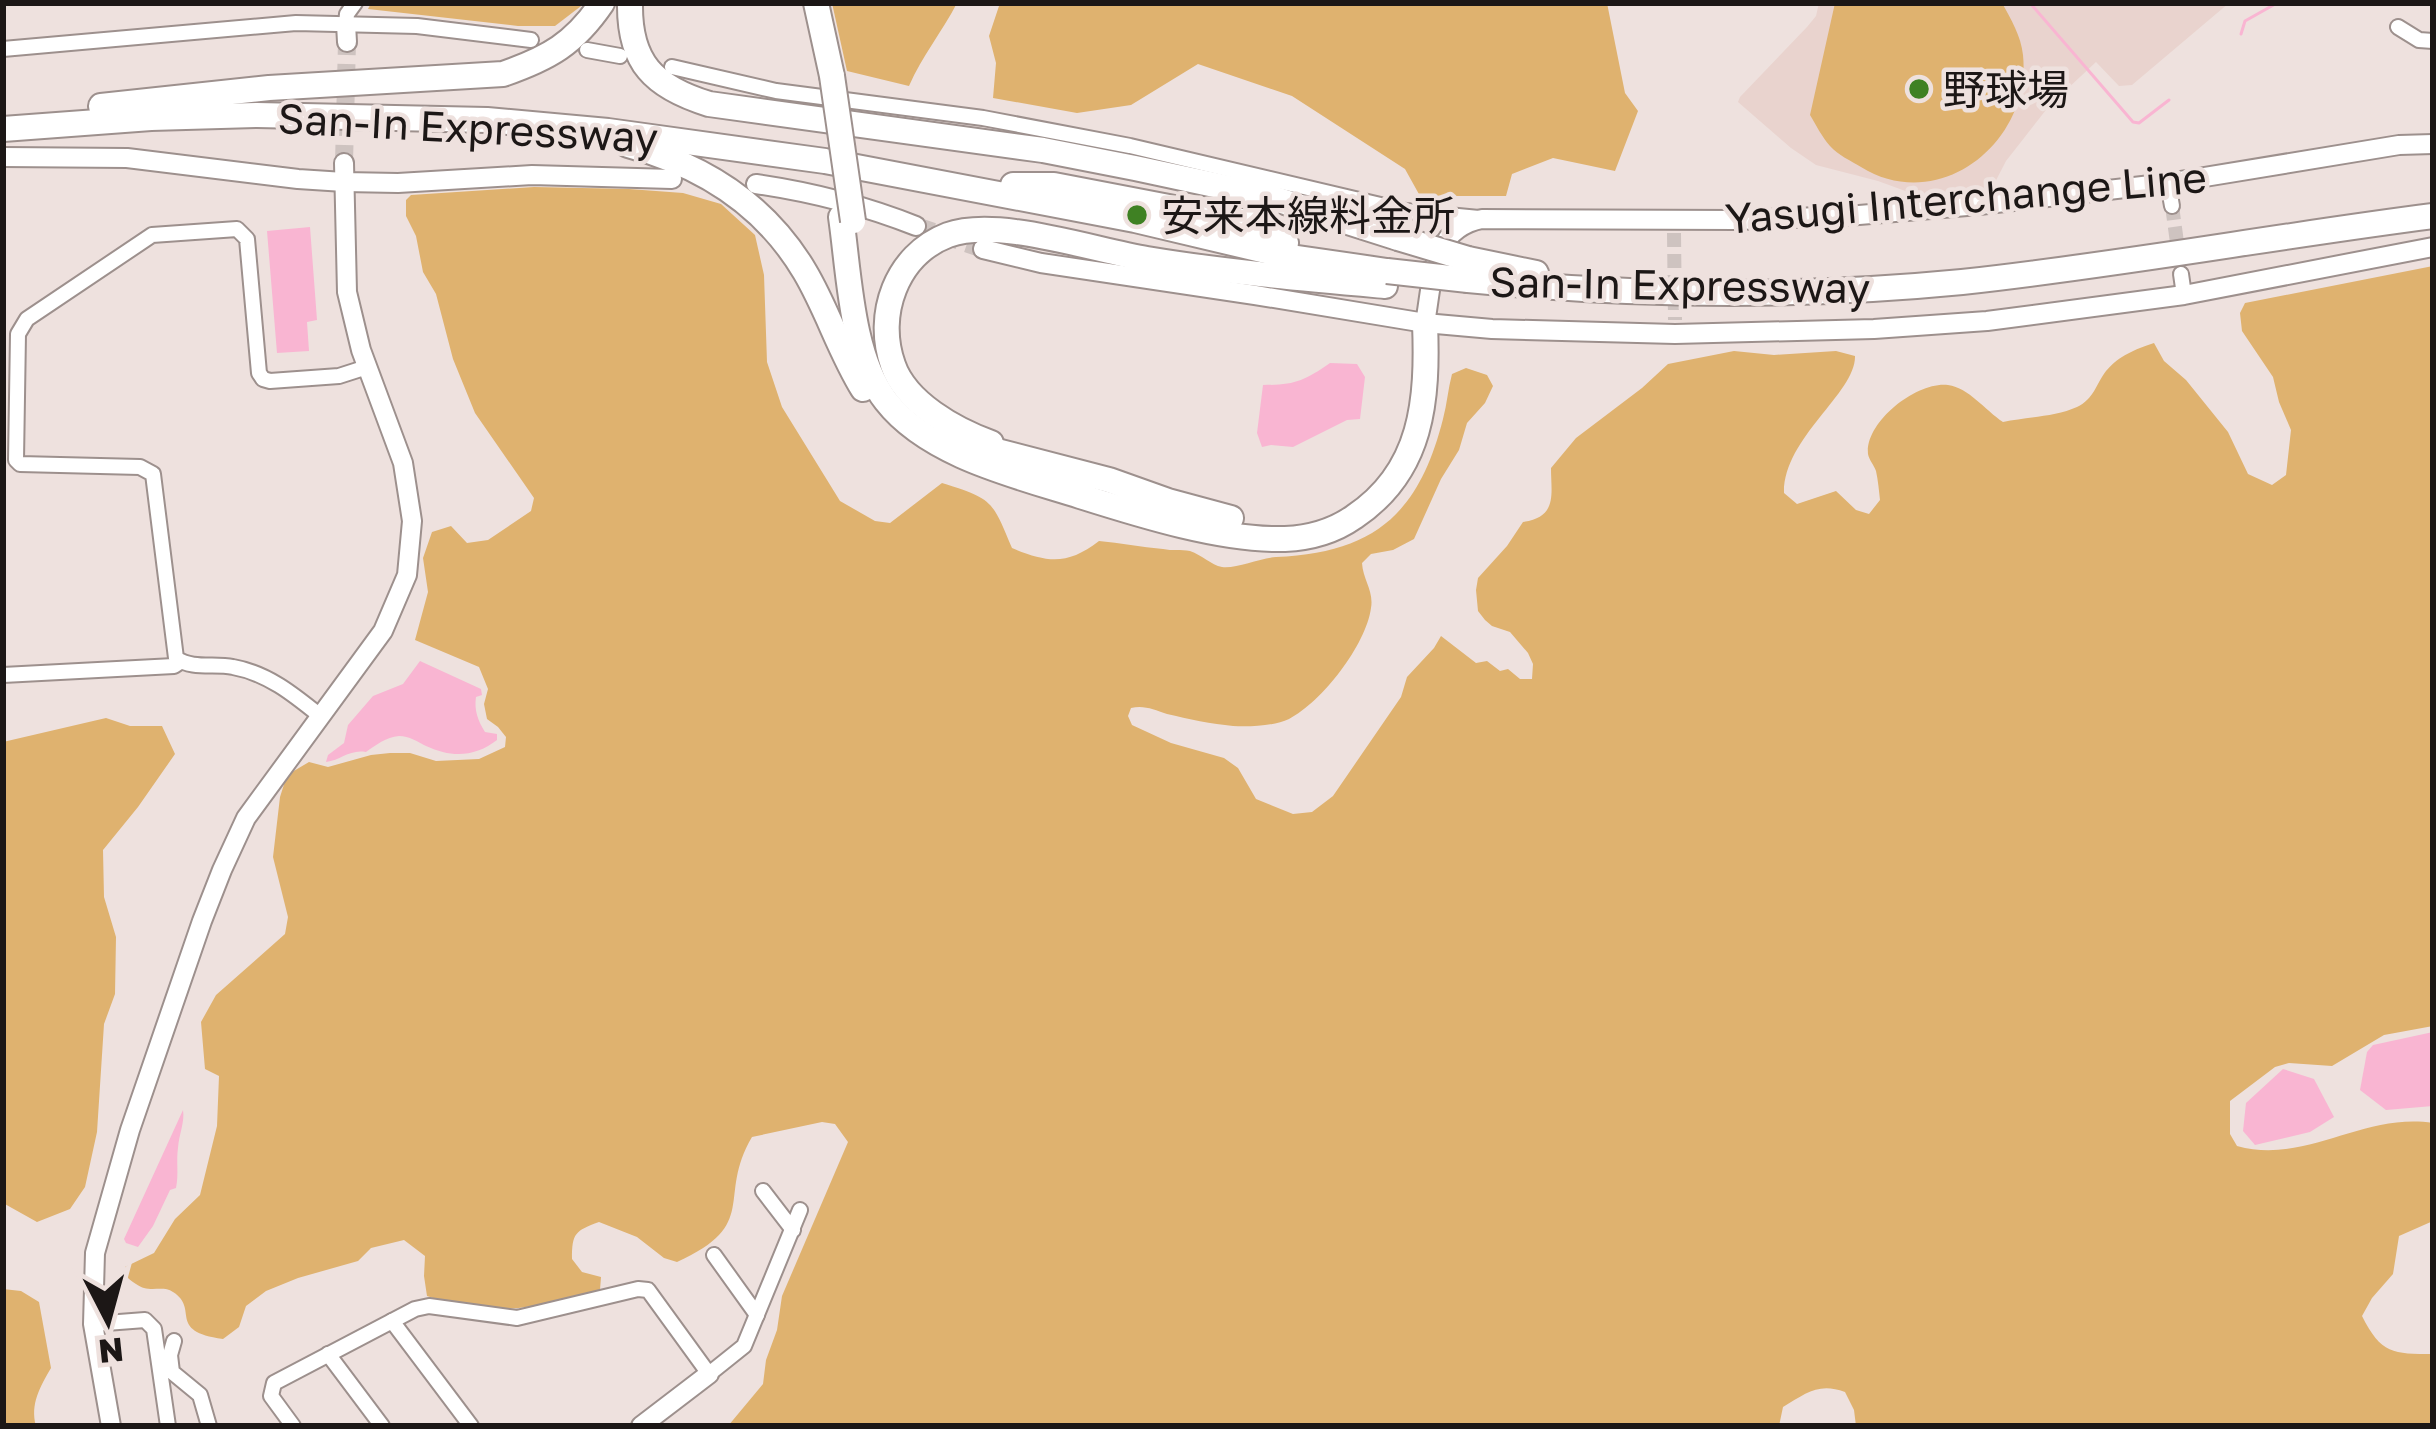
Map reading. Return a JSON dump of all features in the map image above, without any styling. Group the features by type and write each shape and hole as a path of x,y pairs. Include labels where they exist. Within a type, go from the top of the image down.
{"highway":[{"path":"3,124 152,99 503,74 562,49 602,3"},
{"path":"630,3 637,52 653,76 678,95 709,104 1066,155 1266,196 1398,238 1468,276"},
{"path":"805,3 826,75"},
{"path":"816,3 859,337 869,371 886,401 917,432 950,450 1048,475"},
{"name":"San-In Expressway","path":"3,124 257,115 402,117 566,127 720,145 980,189 1054,185 1140,200 1247,222 1286,249 1387,274"},
{"path":"566,127 591,140 667,156 697,169 750,205 780,235 805,272 857,379 876,409 907,441 945,462 1048,475"},
{"name":"San-In Expressway","path":"1468,276 1639,289 1806,292 1960,282 2167,256 2433,213"},
{"path":"1425,323 1422,414 1411,452 1395,480 1374,504 1345,523 1310,536 1283,539 1163,520 1048,475 950,424 908,389 893,367 886,325 890,296 904,268 926,247 950,235 981,229 1021,232 1149,259 1468,276"}],"main road":[{"name":"Yasugi Interchange Line","path":"1482,219 1674,226 1847,216 2168,182 2399,145 2433,144"},
{"path":"3,157 127,158 344,172 398,183 532,176 672,179"},
{"path":"112,1426 93,1324 95,1253 130,1130 221,870 247,818 382,631 400,595 411,549 403,464 353,326 347,292 344,172"},
{"path":"756,184 812,192 916,226"},
{"path":"1425,323 1444,241 1463,224 1482,219"},
{"path":"982,249 1041,263 1425,323 1492,329 1675,327 1748,334 1964,322 2184,295 2433,247"},
{"path":"641,1426 709,1374"}],"street":[{"path":"346,33 347,14 355,3"},
{"path":"3,49 296,23 346,33 417,26 531,40"},
{"path":"2398,27 2419,40 2433,41"},
{"path":"587,50 620,56"},
{"path":"672,67 776,91 1004,122 1130,146 1406,211 1482,219"},
{"path":"2168,182 2172,206"},
{"path":"320,715 254,672 188,665 176,658 153,474 140,467 10,461 18,334 21,326 152,236 237,229 247,239 262,379 339,376 367,368"},
{"path":"2181,274 2184,295"},
{"path":"3,675 180,662"},
{"path":"763,1190 793,1230"},
{"path":"293,1426 271,1396 274,1383 429,1306 517,1318 638,1288 648,1290 709,1374 744,1346 800,1210"},
{"path":"714,1255 757,1315"},
{"path":"93,1324 145,1320 154,1329 169,1426"},
{"path":"392,1321 471,1426"},
{"path":"174,1341 172,1372 200,1395 209,1426"},
{"path":"328,1354 382,1426"}],"shaded area":[{"path":"371,3 585,3 555,26 518,26 368,9"},
{"path":"832,3 957,3 909,86 847,71"},
{"path":"1000,3 1607,3 1625,93 1638,111 1615,171 1553,158 1512,174 1506,196 1420,196 1405,169 1292,96 1198,64 1131,105 1077,113 993,98 996,63 989,36"},
{"path":"1819,3 2229,3 2132,85 2119,86 2096,62 2049,106 2006,161 1991,190 1919,196 1816,165 1738,102 1816,16"},
{"name":"野球場","path":"1835,3 2002,3 2022,48 2022,87 2013,116 1997,141 1975,162 1949,176 1921,182 1891,180 1833,149 1810,115"},
{"path":"534,187 683,193 721,204 755,235 764,275 767,362 782,407 840,501 875,521 890,523 942,483 982,498 1000,520 1012,548 1036,557 1067,558 1099,541 1190,551 1228,567 1310,554 1366,537 1387,522 1421,480 1443,419 1452,374 1466,368 1487,375 1493,386 1467,423 1459,450 1414,539 1371,554 1362,563 1372,602 1367,623 1352,655 1315,700 1289,719 1254,726 1131,708 1132,725 1171,743 1224,758 1238,768 1256,799 1293,814 1312,812 1333,796 1401,697 1407,677 1441,636 1476,663 1487,661 1520,679 1532,679 1528,653 1510,632 1492,626 1478,611 1478,578 1523,522 1547,510 1551,468 1576,438 1668,364 1734,351 1774,355 1836,351 1855,356 1844,385 1795,454 1784,493 1797,504 1836,491 1856,510 1869,514 1880,500 1869,441 1884,417 1909,396 1948,385 1970,395 2003,422 2059,413 2087,400 2117,361 2154,343 2164,361 2186,380 2228,432 2248,474 2272,485 2286,475 2291,430 2273,377 2242,331 2240,313 2245,303 2433,266 2433,1026 2384,1035 2332,1066 2289,1063 2275,1067 2230,1101 2230,1134 2237,1146 2287,1149 2383,1125 2433,1123 2433,1221 2399,1236 2393,1274 2362,1316 2382,1345 2433,1354 2433,1426 1856,1426 1845,1392 1828,1388 1813,1390 1783,1407 1779,1426 728,1426 763,1384 782,1296 848,1142 835,1124 822,1122 752,1137 742,1158 728,1222 703,1248 677,1262 637,1237 599,1222 580,1231 574,1238 572,1259 582,1272 601,1277 600,1290 514,1308 451,1303 427,1296 425,1256 404,1240 371,1248 358,1261 266,1291 246,1306 239,1327 223,1339 195,1331 181,1299 170,1290 138,1285 128,1278 125,1267 154,1253 175,1219 200,1195 217,1126 219,1076 205,1069 201,1022 216,995 285,934 288,917 273,857 287,775 309,762 328,767 390,753 436,761 479,759 505,747 506,737 487,719 488,689 479,667 415,640 428,592 423,558 432,532 451,526 467,543 488,540 531,511 534,498 475,413 453,359 436,294 423,272 416,236 406,216 406,200 411,195"},
{"path":"310,227 317,320 307,322 309,351 277,353 267,231"},
{"path":"1330,363 1357,364 1365,377 1360,419 1347,420 1293,447 1262,447 1257,433 1263,385 1299,381"},
{"path":"420,661 481,689 482,695 476,697 477,715 485,732 497,734 497,740 472,753 454,754 399,736 366,752 326,762 344,743 348,725 373,696 403,684"},
{"path":"106,718 130,726 162,726 175,754 103,850 104,897 116,937 115,994 104,1024 97,1132 85,1187 70,1209 37,1222 3,1203 3,742"},
{"path":"2433,1032 2433,1106 2386,1110 2360,1090 2367,1052 2373,1045"},
{"path":"2283,1069 2314,1079 2334,1117 2310,1132 2255,1145 2243,1131 2246,1103"},
{"path":"183,1110 176,1188 170,1190 138,1247 126,1243 124,1239"},
{"path":"3,1289 21,1291 39,1302 51,1368 35,1403 36,1426 3,1426"}],"waterway":[{"path":"2030,3 2133,122 2139,123 2169,100"},
{"path":"2241,34 2245,21 2277,3"}],"tunnel":[{"path":"344,163 347,42"},
{"path":"2172,206 2179,257"},
{"path":"916,226 983,249"},
{"path":"1674,233 1675,320"}],"place":[{"name":"野球場","path":"1919,89"},
{"name":"安来本線料金所","path":"1137,215"}]}
